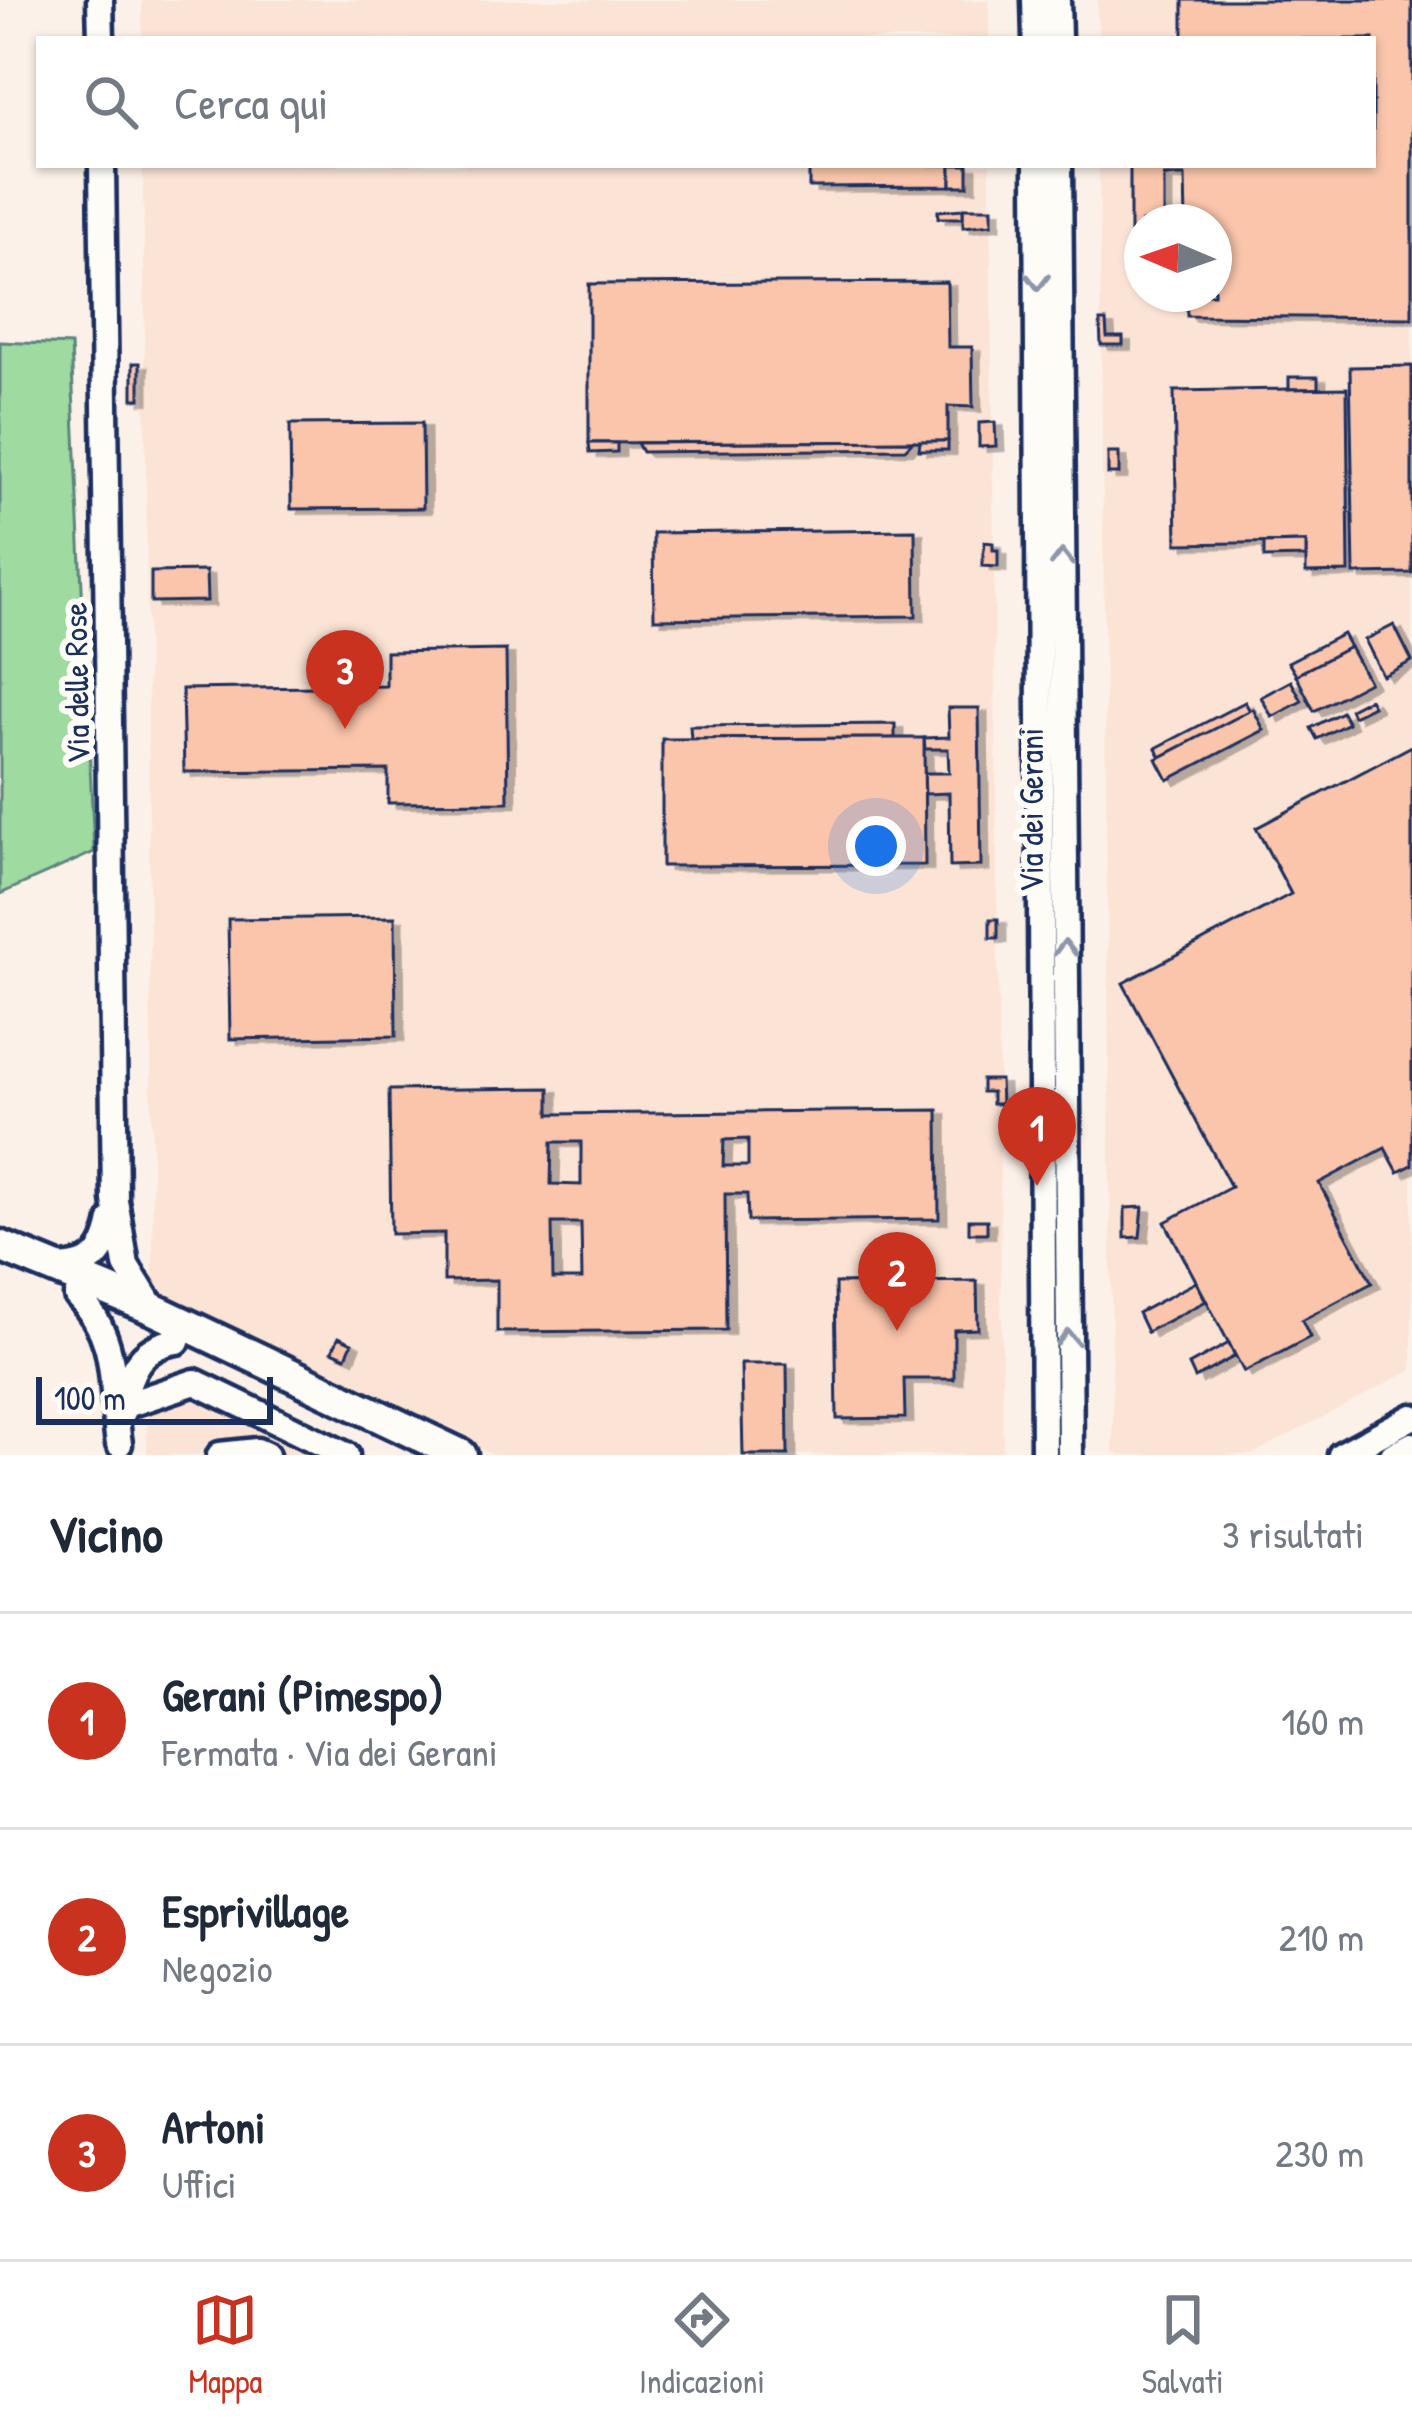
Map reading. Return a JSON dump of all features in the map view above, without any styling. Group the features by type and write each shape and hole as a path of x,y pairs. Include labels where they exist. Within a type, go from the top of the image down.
{"main road":[{"path":"0,1246 154,1309 460,1455"},
{"path":"0,1265 176,1341 417,1455"}],"street":[{"path":"100,0 100,36"},
{"path":"1035,0 1036,36"},
{"path":"1058,0 1058,36"},
{"name":"Via delle Rose","path":"102,168 115,1200"},
{"name":"Via dei Gerani","path":"1037,168 1044,1455"},
{"name":"Via dei Gerani","path":"1059,168 1070,1455"},
{"path":"58,1268 96,1261 106,1244 115,1200"},
{"path":"115,1200 126,1265 154,1309"},
{"path":"77,1296 106,1333 119,1450"},
{"path":"119,1450 133,1367 145,1351 176,1341"},
{"path":"123,1406 195,1382 346,1455"},
{"path":"1340,1455 1412,1417"},
{"path":"1393,1455 1412,1445"},
{"path":"220,1455 257,1451 266,1455"}],"shaded area":[{"path":"142,0 989,0 989,36 142,36"},
{"path":"1097,0 1412,0 1412,1370 1251,1455 1120,1455 1113,1451 1099,168 1376,168 1376,36 1098,36"},
{"path":"143,168 990,168 1003,1455 493,1455 153,1290"},
{"path":"201,1394 325,1455 147,1455 147,1413"}],"green space":[{"path":"0,342 71,345 94,852 0,894"}],"building":[{"path":"1183,0 1412,0 1412,318 1187,316 1187,312 1232,312 1232,204 1186,204 1185,176 1164,176 1164,204 1130,204 1130,168 1376,168 1376,36 1183,36"},
{"path":"809,168 951,168 951,186 809,187"},
{"path":"951,168 968,168 968,186 951,186"},
{"path":"963,208 992,208 992,224 963,227"},
{"path":"963,209 963,218 938,218 938,211"},
{"path":"947,282 948,347 972,347 973,407 948,406 948,441 589,443 589,284"},
{"path":"1100,321 1106,321 1107,337 1123,337 1123,345 1101,345"},
{"path":"133,363 140,363 140,399 133,399"},
{"path":"1412,366 1412,573 1354,574 1350,367"},
{"path":"1289,377 1318,377 1318,389 1289,389"},
{"path":"1347,388 1349,572 1306,573 1306,542 1177,544 1174,391"},
{"path":"995,422 996,446 979,447 979,423"},
{"path":"422,423 423,508 291,509 290,424"},
{"path":"913,441 905,449 642,452 637,443"},
{"path":"920,441 948,441 948,450 919,450"},
{"path":"589,443 617,443 617,452 590,453"},
{"path":"1108,453 1119,453 1119,474 1108,474"},
{"path":"915,530 916,616 654,619 653,533"},
{"path":"985,542 998,550 998,567 982,566"},
{"path":"1306,542 1306,557 1264,558 1264,543"},
{"path":"206,571 207,601 151,602 151,572"},
{"path":"1394,625 1412,661 1383,676 1365,640"},
{"path":"1343,634 1350,647 1296,675 1288,662"},
{"path":"1350,647 1369,682 1314,711 1296,675"},
{"path":"506,650 508,802 388,803 388,770 184,772 182,689 386,686 386,652"},
{"path":"1291,681 1302,701 1272,717 1261,697"},
{"path":"1369,699 1373,706 1353,716 1350,709"},
{"path":"1245,702 1250,711 1161,757 1156,748"},
{"path":"948,708 979,708 981,866 950,867 949,793 925,794 924,773 949,773 948,749 925,749 924,738 949,737"},
{"path":"1253,709 1264,730 1168,780 1157,759"},
{"path":"1342,712 1348,723 1317,739 1311,728"},
{"path":"895,724 895,738 691,739 690,726"},
{"path":"924,738 925,865 662,866 662,739"},
{"path":"1412,746 1412,1165 1398,1172 1385,1148 1319,1183 1372,1283 1302,1320 1310,1337 1244,1372 1165,1222 1231,1187 1123,983 1291,894 1256,828"},
{"path":"395,917 396,1036 230,1039 228,919"},
{"path":"990,919 998,919 998,938 990,938"},
{"path":"982,1080 1000,1080 1001,1104 992,1104 992,1092 982,1092"},
{"path":"550,1088 550,1114 938,1110 939,1219 748,1221 747,1194 725,1194 726,1330 497,1332 497,1280 444,1281 444,1233 391,1234 389,1090","holes":["748,1139 748,1166 723,1166 724,1140","552,1142 581,1142 581,1185 551,1184","552,1223 581,1223 582,1279 553,1279"]},
{"path":"1143,1207 1140,1237 1125,1238 1125,1208"},
{"path":"969,1220 987,1220 987,1233 969,1233"},
{"path":"977,1281 978,1329 954,1330 954,1379 904,1379 905,1418 837,1419 835,1283"},
{"path":"1196,1282 1206,1301 1147,1332 1138,1313"},
{"path":"339,1337 352,1343 346,1357 332,1351"},
{"path":"1229,1343 1235,1356 1195,1378 1189,1365"},
{"path":"741,1364 787,1364 788,1455 743,1455"}],"place":[{"name":"Artoni","path":"345,729"},
{"name":"Gerani (Pimespo)","path":"1037,1186"},
{"name":"Esprivillage","path":"897,1331"}]}
